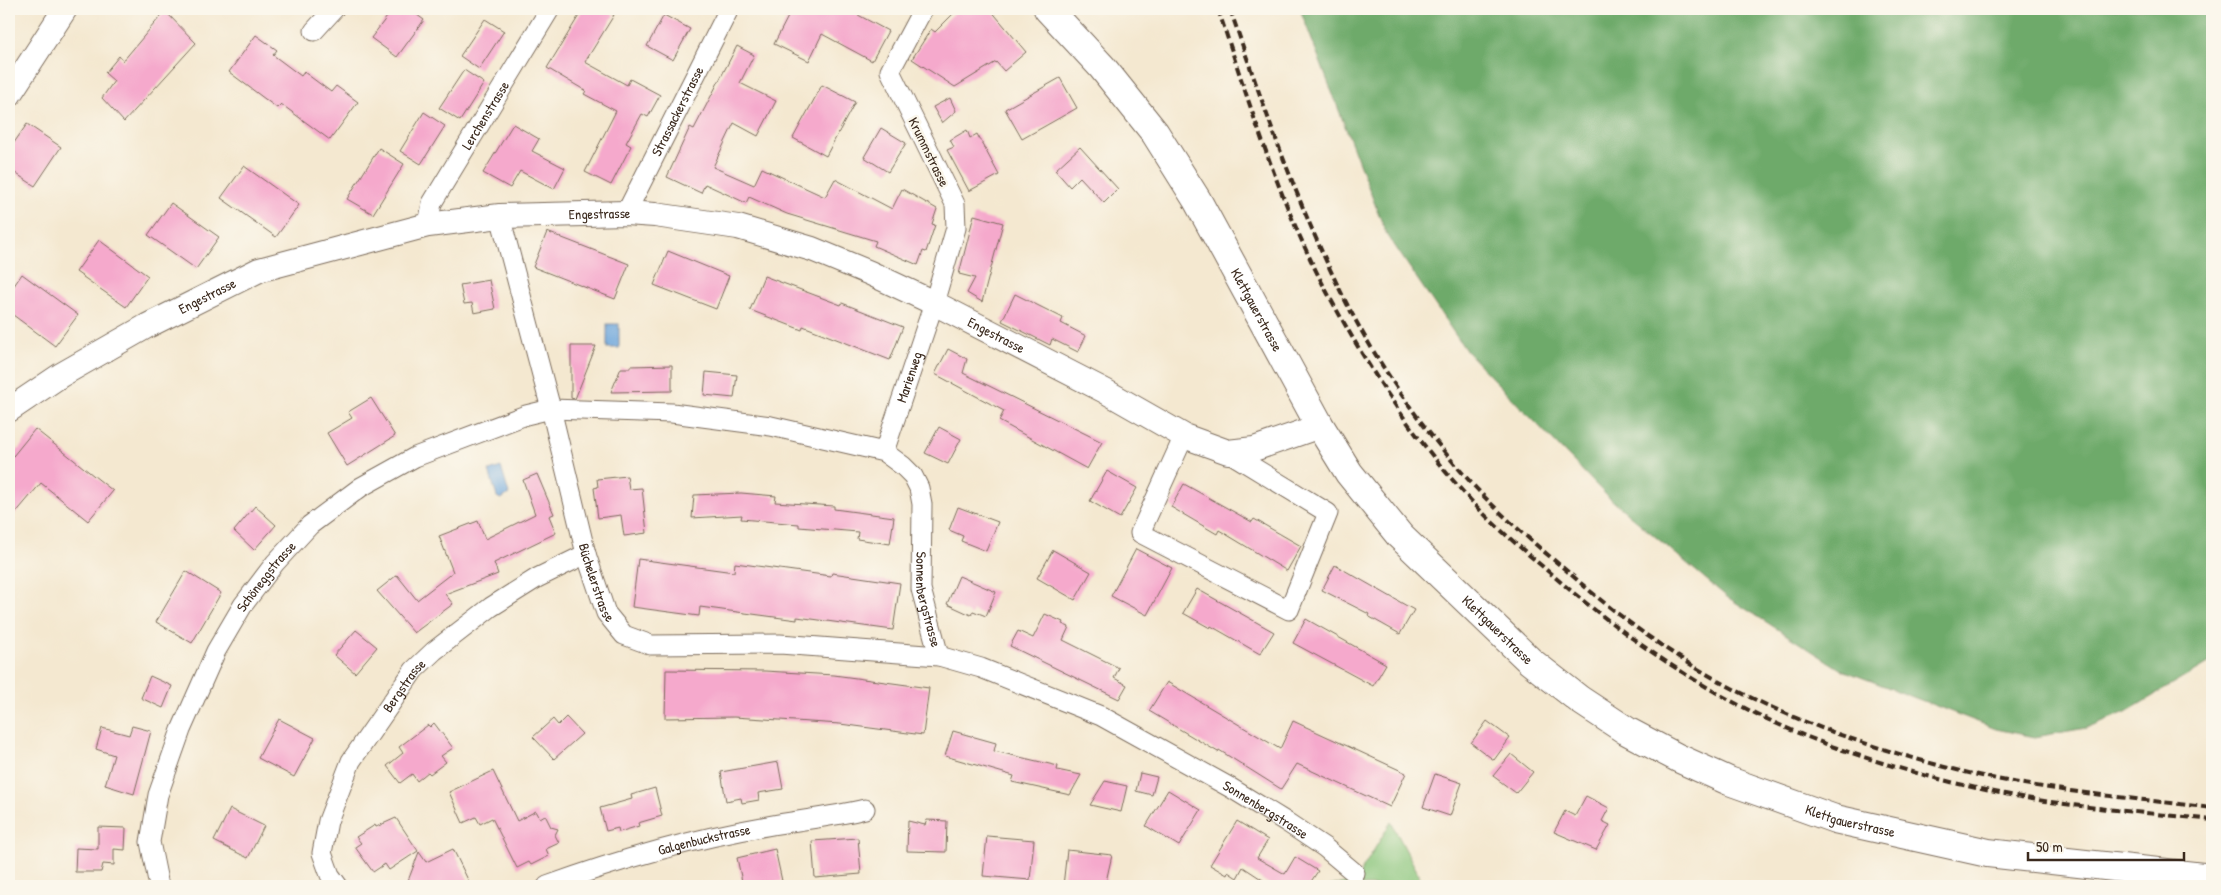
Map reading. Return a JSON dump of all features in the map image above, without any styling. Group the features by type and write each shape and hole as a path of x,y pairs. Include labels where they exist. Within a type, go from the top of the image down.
{"main road":[{"name":"Klettgauerstrasse","path":"1048,9 1102,67 1155,133 1196,200 1320,426 1349,473 1400,536 1530,661 1580,700 1627,731 1678,758 1782,801 1835,818 1988,853 2212,878"}],"street":[{"path":"9,95 65,9"},
{"path":"314,31 334,9"},
{"name":"Lerchenstrasse","path":"428,225 432,203 550,9"},
{"name":"Strassackerstrasse","path":"626,213 729,9"},
{"name":"Krummstrasse","path":"923,9 890,71 955,204 956,228 934,303"},
{"name":"Engestrasse","path":"9,410 61,374 147,326 259,270 428,225 500,216 626,213 655,215 738,227 812,248 870,272 934,303 1105,391 1184,436 1228,452 1328,513 1289,610 1140,533 1184,436"},
{"name":"Büchelerstrasse","path":"500,216 551,409 586,554 606,613 624,635 651,645 780,644 939,656"},
{"name":"Marienweg","path":"884,452 934,303"},
{"name":"Sonnenbergstrasse","path":"551,409 682,414 771,426 884,452 913,476 919,488 922,504 921,589 939,656 980,668 1101,716 1231,788 1288,823 1324,847 1355,873"},
{"name":"Schöneggstrasse","path":"159,886 150,842 158,796 180,730 216,651 243,605 275,563 310,525 361,487 415,457 526,415 551,409"},
{"name":"Engestrasse","path":"1228,452 1254,449 1320,426"},
{"name":"Bergstrasse","path":"338,886 330,875 322,853 328,821 351,761 414,670 434,651 491,607 537,578 586,554"},
{"name":"Galgenbuckstrasse","path":"547,886 622,860 692,842 768,826 831,818 865,809"}],"green space":[{"path":"1300,9 2212,9 2212,661 2126,712 2086,728 2035,737 1996,729 1840,669 1727,597 1607,496 1467,352 1386,233"},
{"path":"1391,822 1418,873 1421,886 1330,886 1355,881"}],"water":[{"path":"607,324 619,324 619,348 607,348"},
{"path":"501,467 509,494 501,499 497,497 489,471"}],"building":[{"path":"393,9 409,9 424,20 397,57 371,38"},
{"path":"583,9 603,9 614,15 585,62 627,85 630,79 660,95 648,117 642,114 626,143 631,146 611,185 585,172 616,111 584,94 586,91 547,68"},
{"path":"792,9 847,9 888,31 872,61 822,34 809,61 774,44"},
{"path":"958,9 990,9 1026,52 1004,71 996,62 955,87 912,59 931,29 935,32"},
{"path":"165,11 196,43 124,122 102,98 114,81 105,73 119,56 123,61"},
{"path":"664,15 690,29 673,60 647,46"},
{"path":"485,19 504,31 479,69 460,56"},
{"path":"256,35 277,50 273,55 301,76 304,72 331,92 336,86 358,102 330,140 281,104 277,108 229,72"},
{"path":"737,46 754,55 740,83 776,101 758,136 734,123 713,167 754,185 762,168 825,197 835,179 892,209 902,189 937,209 932,224 935,225 926,252 923,251 918,265 874,246 876,241 787,214 749,197 746,203 705,184 701,193 667,177 690,127 694,129"},
{"path":"464,70 484,83 460,121 439,108"},
{"path":"1060,78 1077,108 1022,139 1005,109"},
{"path":"822,85 855,102 826,156 793,138"},
{"path":"950,98 956,111 942,123 933,107"},
{"path":"424,112 445,126 421,164 400,151"},
{"path":"27,124 61,147 35,186 9,169 9,150"},
{"path":"513,124 539,139 532,151 565,168 554,189 520,171 510,188 483,173"},
{"path":"881,128 906,143 888,172 864,157"},
{"path":"967,130 970,138 977,134 999,175 969,191 947,150 954,147 950,140"},
{"path":"1080,147 1118,189 1104,203 1080,177 1070,187 1055,170"},
{"path":"379,148 404,164 373,214 347,199"},
{"path":"244,166 299,205 276,237 221,198"},
{"path":"171,203 219,237 196,269 148,235"},
{"path":"974,215 1003,223 982,302 967,293 975,278 959,274"},
{"path":"547,232 629,264 615,299 533,267"},
{"path":"99,240 148,276 126,307 76,272"},
{"path":"668,251 729,276 716,309 654,285"},
{"path":"22,274 78,315 55,346 9,312 9,293"},
{"path":"764,276 841,305 842,303 903,327 890,360 803,326 802,330 750,310"},
{"path":"489,280 495,309 474,313 472,303 464,304 460,285"},
{"path":"1015,294 1063,318 1061,323 1086,336 1078,352 1052,339 1050,345 1002,321"},
{"path":"571,346 596,346 575,399 571,398"},
{"path":"948,349 967,359 963,373 1102,442 1087,469 999,421 1004,411 935,374"},
{"path":"672,365 672,391 611,392 621,368"},
{"path":"706,372 737,375 734,398 704,395"},
{"path":"371,398 395,436 347,466 327,433 352,418 348,412"},
{"path":"939,427 961,439 948,464 925,453"},
{"path":"35,429 113,491 88,521 41,483 9,521 9,461"},
{"path":"1107,471 1137,488 1120,518 1090,501"},
{"path":"537,474 554,514 549,516 556,533 494,563 498,574 445,594 453,604 414,633 377,591 397,575 417,600 453,572 439,536 478,521 485,539 535,514 523,480"},
{"path":"627,476 629,489 642,488 647,533 624,536 621,515 598,518 594,488 598,487 597,479"},
{"path":"1184,484 1252,522 1254,519 1301,546 1287,571 1219,530 1217,534 1171,507"},
{"path":"741,493 776,496 775,502 834,506 834,509 894,517 890,544 857,539 858,532 799,527 799,524 741,519 742,515 692,518 694,495"},
{"path":"255,506 276,525 254,550 234,531"},
{"path":"958,507 998,522 986,551 961,541 963,536 949,530"},
{"path":"1136,549 1172,568 1147,615 1111,596"},
{"path":"1053,550 1091,572 1075,600 1037,578"},
{"path":"638,559 734,572 735,563 831,576 832,573 900,583 893,630 797,617 797,620 700,607 699,616 632,607"},
{"path":"1335,565 1414,610 1400,634 1368,616 1369,614 1322,590"},
{"path":"186,571 221,593 192,643 156,622"},
{"path":"959,576 996,592 986,616 973,611 971,615 947,604"},
{"path":"1197,589 1274,632 1260,654 1211,626 1210,628 1183,613"},
{"path":"1045,614 1063,622 1062,624 1069,627 1063,640 1119,668 1114,678 1127,685 1119,699 1010,646 1018,631 1033,638"},
{"path":"1306,619 1386,664 1373,686 1293,643"},
{"path":"356,630 377,647 355,673 334,655"},
{"path":"666,670 765,671 834,675 929,688 923,735 840,724 734,717 665,718"},
{"path":"150,676 172,686 163,708 141,698"},
{"path":"1167,682 1280,749 1293,721 1406,773 1390,807 1297,764 1281,789 1219,750 1218,752 1149,711"},
{"path":"566,717 582,734 554,759 533,737 553,719 558,725"},
{"path":"279,719 315,738 294,777 258,758"},
{"path":"1487,721 1510,738 1494,760 1471,743"},
{"path":"434,723 453,748 441,756 446,762 417,781 412,774 400,783 387,766 403,753 399,747 428,725 430,727"},
{"path":"132,726 151,731 134,794 105,785 114,755 96,749 102,728 129,735"},
{"path":"953,731 996,743 994,751 1058,766 1057,770 1081,775 1070,795 1012,782 1014,776 945,756"},
{"path":"1511,754 1533,772 1516,793 1493,776"},
{"path":"778,762 783,789 758,793 759,800 742,803 741,798 726,801 721,772"},
{"path":"493,771 517,821 536,811 540,818 545,815 551,827 558,829 555,835 559,843 546,849 549,856 531,865 529,862 517,868 492,818 480,824 476,817 463,823 449,792"},
{"path":"1140,773 1157,777 1152,795 1136,791"},
{"path":"1435,774 1462,783 1450,816 1423,807"},
{"path":"1105,781 1127,786 1121,812 1090,805"},
{"path":"655,788 662,816 638,823 639,826 619,832 618,828 606,831 600,808 632,799 631,795"},
{"path":"1168,790 1201,810 1179,846 1146,826"},
{"path":"1586,796 1609,808 1602,821 1610,825 1596,850 1554,832 1565,811 1575,816"},
{"path":"230,809 264,826 248,858 214,841"},
{"path":"396,818 418,851 389,870 385,864 373,872 355,847 361,843 356,837 375,825 376,827"},
{"path":"927,820 947,821 946,852 907,851 908,821 925,825"},
{"path":"1237,821 1268,840 1257,858 1285,874 1295,857 1318,871 1308,886 1272,886 1243,867 1237,878 1228,872 1227,875 1210,865"},
{"path":"98,827 126,828 125,850 114,849 114,865 103,864 101,872 75,872 76,848 98,849"},
{"path":"987,836 1034,840 1030,880 983,876"},
{"path":"858,838 861,874 815,878 812,841"},
{"path":"453,849 471,886 406,886 419,852 426,862"},
{"path":"775,849 782,881 759,886 743,886 737,858"},
{"path":"1067,850 1112,855 1105,886 1063,886"}],"railway":[{"path":"1218,9 1254,118 1295,225 1328,294 1358,347 1408,424 1466,495 1503,532 1575,594 1645,647 1718,694 1756,714 1837,748 1934,778 2008,795 2077,806 2212,820"},
{"path":"1230,9 1307,217 1337,284 1365,338 1417,417 1476,488 1520,531 1610,608 1656,642 1704,673 1798,719 1865,743 1934,764 2003,780 2072,791 2212,808"}]}
